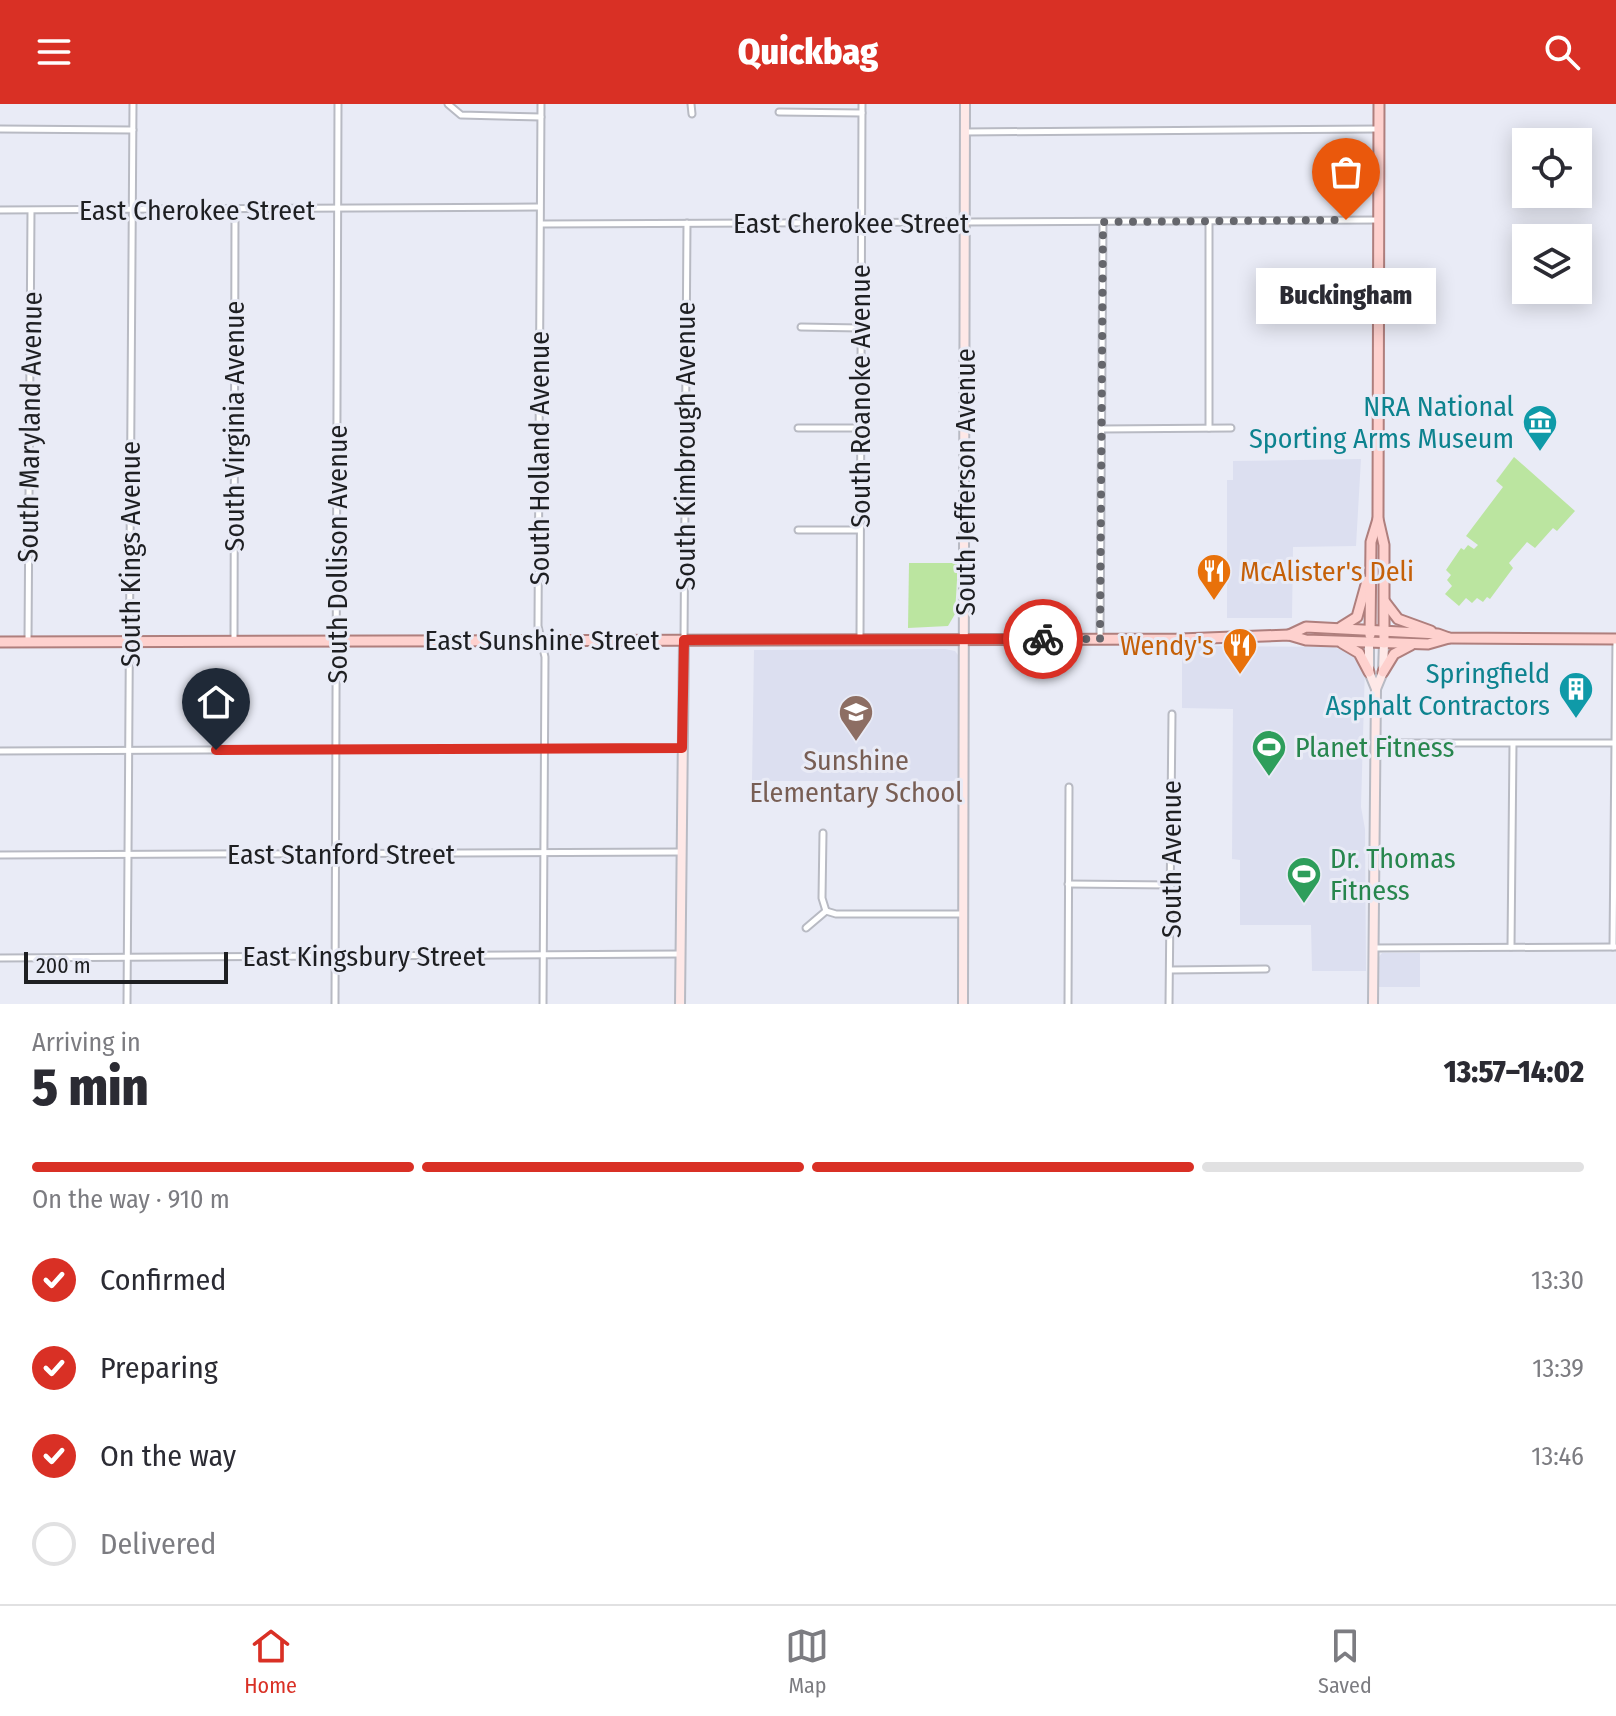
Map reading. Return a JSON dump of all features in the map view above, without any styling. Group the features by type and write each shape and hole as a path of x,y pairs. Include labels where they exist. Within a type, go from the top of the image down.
{"main road":[{"name":"South Jefferson Avenue","path":"963,1004 965,104"},
{"path":"1369,672 1369,574 1371,542 1378,519 1379,104"},
{"path":"1378,519 1383,532 1383,672"},
{"path":"1335,628 1357,617 1369,574"},
{"path":"1384,594 1387,608 1395,617 1449,638"},
{"path":"1289,635 1306,627 1438,634"},
{"path":"1289,635 1306,640 1417,644 1449,638 1616,639"},
{"name":"East Sunshine Street","path":"0,642 1180,639 1289,635"},
{"name":"South Kimbrough Avenue","path":"680,1004 684,640"},
{"path":"1335,641 1359,653 1376,689"},
{"path":"1373,1004 1376,689 1394,654 1417,644"}],"street":[{"name":"South Kings Avenue","path":"127,1004 133,104"},
{"name":"South Dollison Avenue","path":"335,1004 338,104"},
{"path":"448,104 461,115 541,117"},
{"name":"South Holland Avenue","path":"541,104 538,207 541,224 538,626 545,657 543,1004"},
{"path":"691,104 692,114"},
{"name":"South Roanoke Avenue","path":"860,639 858,530 862,104"},
{"path":"779,112 862,113"},
{"path":"0,129 133,130"},
{"path":"965,132 1379,129"},
{"name":"East Cherokee Street","path":"0,210 538,207"},
{"name":"South Maryland Avenue","path":"28,642 31,211"},
{"name":"South Virginia Avenue","path":"234,641 235,211"},
{"name":"East Cherokee Street","path":"541,224 1381,220"},
{"path":"1100,639 1103,222"},
{"path":"1209,222 1209,428"},
{"name":"South Kimbrough Avenue","path":"684,640 687,223"},
{"path":"801,327 861,328"},
{"path":"798,428 860,428"},
{"path":"1102,429 1231,428"},
{"path":"798,530 858,530"},
{"path":"1373,948 1614,947 1616,639"},
{"name":"South Avenue","path":"1169,1004 1172,714"},
{"path":"1375,743 1614,743"},
{"path":"1511,947 1513,744"},
{"path":"0,751 682,748"},
{"path":"1068,1004 1069,787"},
{"path":"823,833 822,898 826,911"},
{"name":"East Stanford Street","path":"0,855 681,852"},
{"path":"1068,884 1171,885"},
{"path":"826,911 836,914 964,914"},
{"path":"806,928 826,911"},
{"name":"East Kingsbury Street","path":"0,958 680,954"},
{"path":"1170,970 1266,969"}],"shaded area":[{"path":"1361,459 1356,546 1293,547 1292,618 1227,618 1227,480 1233,480 1233,461"},
{"path":"1182,646 1333,647 1356,654 1365,667 1361,807 1365,829 1366,971 1312,971 1311,925 1240,925 1240,860 1232,859 1233,709 1182,708"},
{"name":"Sunshine Elementary School","path":"754,650 955,651 961,659 961,781 752,781"},
{"path":"1382,953 1420,953 1420,987 1378,987 1379,957"}],"green space":[{"path":"1514,457 1575,511 1557,531 1553,528 1535,548 1527,542 1509,563 1513,568 1490,599 1487,597 1483,602 1477,598 1472,603 1466,598 1459,606 1445,594 1452,586 1447,580 1451,575 1446,570 1461,548 1464,550 1468,545 1474,549 1478,545 1466,536 1503,487 1496,481"},
{"path":"909,563 958,563 955,614 948,626 908,628"}],"way so far":[{"path":"1043,639 1100,639 1103,222 1346,220"}],"place":[{"name":"Buckingham","path":"1346,220"},
{"name":"NRA National Sporting Arms Museum","path":"1540,453"},
{"name":"McAlister's Deli","path":"1214,602"},
{"name":"Wendy's","path":"1240,676"},
{"name":"Springfield Asphalt Contractors","path":"1576,720"},
{"name":"Sunshine Elementary School","path":"856,743"},
{"name":"Planet Fitness","path":"1269,778"},
{"name":"Dr. Thomas Fitness","path":"1304,905"}],"route":[{"path":"216,750 682,748 684,640 1043,639"}]}
